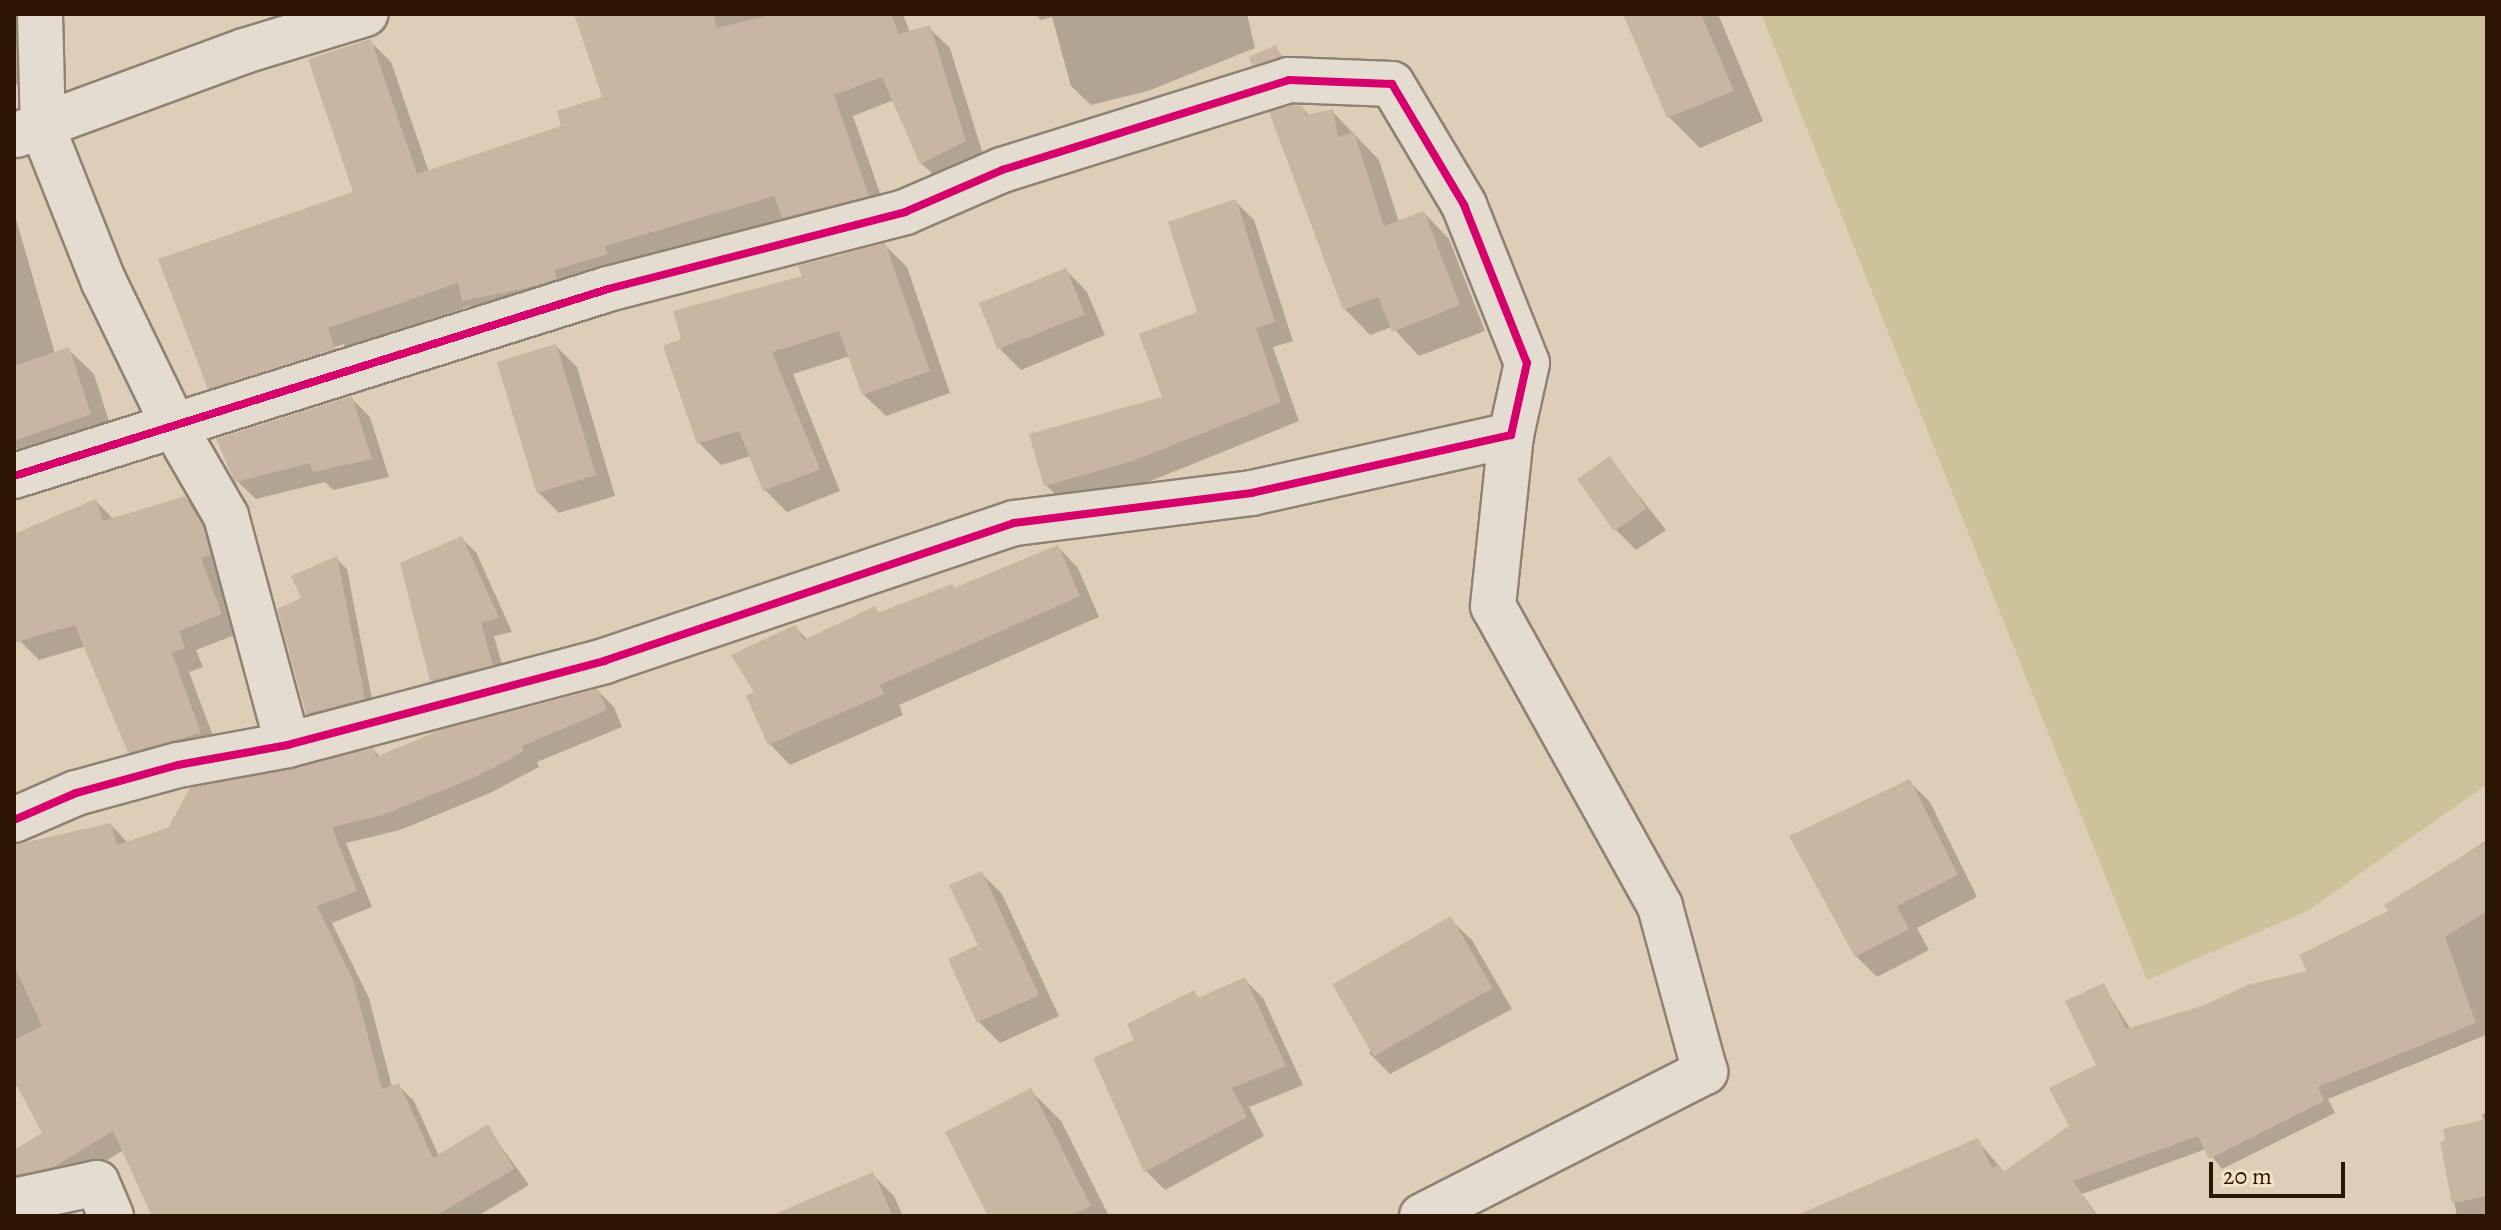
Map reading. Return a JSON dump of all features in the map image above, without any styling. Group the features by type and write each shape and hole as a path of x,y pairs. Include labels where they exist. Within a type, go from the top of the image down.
{"street":[{"path":"40,14 28,132 174,426 226,516 288,745"},
{"path":"28,132 244,51 365,14"},
{"path":"14,476 608,289 905,212 1002,170 1289,80 1392,84 1464,205 1527,363 1511,435 1493,606 1660,906 1705,1072 1422,1216"},
{"path":"14,820 76,793 178,765 288,745 605,661 1014,523 1252,493 1511,435"},
{"path":"14,1201 97,1183 111,1216"}],"shaded area":[{"path":"1761,14 2487,14 2487,784 2307,911 2147,980"}],"building":[{"path":"574,14 713,14 717,28 774,14 891,14 899,34 930,25 966,141 920,164 882,77 834,95 869,196 782,218 774,196 605,246 608,254 555,270 557,279 527,288 462,301 458,283 328,328 335,349 208,389 158,259 353,192 308,59 371,39 417,174 561,126 557,111 602,97"},
{"path":"1623,14 1701,14 1734,91 1667,118"},
{"path":"1276,45 1281,56 1253,68 1249,57"},
{"path":"1292,105 1302,106 1306,115 1333,109 1338,137 1354,132 1384,226 1424,211 1460,305 1392,332 1378,297 1343,310 1269,112"},
{"path":"1236,199 1275,322 1256,328 1281,402 1133,461 1044,486 1029,434 1162,397 1139,334 1197,312 1168,222"},
{"path":"885,243 930,371 862,395 839,331 772,352 820,469 763,491 739,431 697,444 663,346 681,339 673,311 802,276 798,266"},
{"path":"1066,268 1085,314 998,350 979,303"},
{"path":"556,344 596,475 537,493 497,362"},
{"path":"69,347 91,414 14,441 14,366"},
{"path":"352,396 372,459 313,472 310,463 235,482 216,439"},
{"path":"1610,456 1647,508 1614,531 1577,479"},
{"path":"185,496 203,526 211,555 201,558 222,614 179,631 185,648 172,653 201,733 128,753 75,625 14,643 14,534 96,499 103,521"},
{"path":"462,536 499,618 481,623 493,665 430,681 400,563"},
{"path":"1058,545 1080,596 880,685 884,694 768,745 746,696 754,692 731,655 795,625 804,640 875,606 878,613 952,584 954,588"},
{"path":"337,556 365,699 306,714 277,609 301,598 291,576"},
{"path":"598,689 607,710 522,746 524,750 509,760 473,778 383,815 332,827 357,891 317,906 353,980 382,1089 399,1083 433,1158 488,1124 514,1169 435,1216 152,1216 113,1131 54,1167 14,1175 14,1150 42,1133 14,1080 14,1040 42,1026 14,966 14,845 111,823 117,845 168,828 190,788 374,748 376,757 440,730"},
{"path":"1910,779 1958,875 1897,906 1909,929 1855,957 1789,836"},
{"path":"2487,841 2487,911 2445,937 2476,1023 2318,1087 2324,1101 2209,1159 2198,1136 2073,1181 2097,1216 1794,1216 1978,1138 1992,1168 2000,1165 2003,1172 2069,1126 2049,1088 2096,1065 2065,1001 2104,983 2126,1029 2205,1005 2247,985 2307,971 2299,955 2388,911 2384,905"},
{"path":"982,871 1039,995 977,1023 948,959 978,945 949,885"},
{"path":"1451,916 1492,988 1374,1056 1332,985"},
{"path":"1245,977 1286,1066 1232,1088 1247,1117 1144,1172 1093,1058 1134,1040 1127,1024 1194,990 1198,998"},
{"path":"1031,1088 1091,1206 1070,1216 988,1216 945,1132"},
{"path":"2487,1119 2487,1196 2452,1203 2440,1142 2445,1141 2443,1129"},
{"path":"873,1172 893,1216 770,1216"}],"cycle path":[{"path":"14,476 608,289 905,212 1002,170 1289,80 1392,84 1464,205 1527,363 1511,435 1252,493 1014,523 605,661 288,745 178,765 76,793 14,820"}]}
